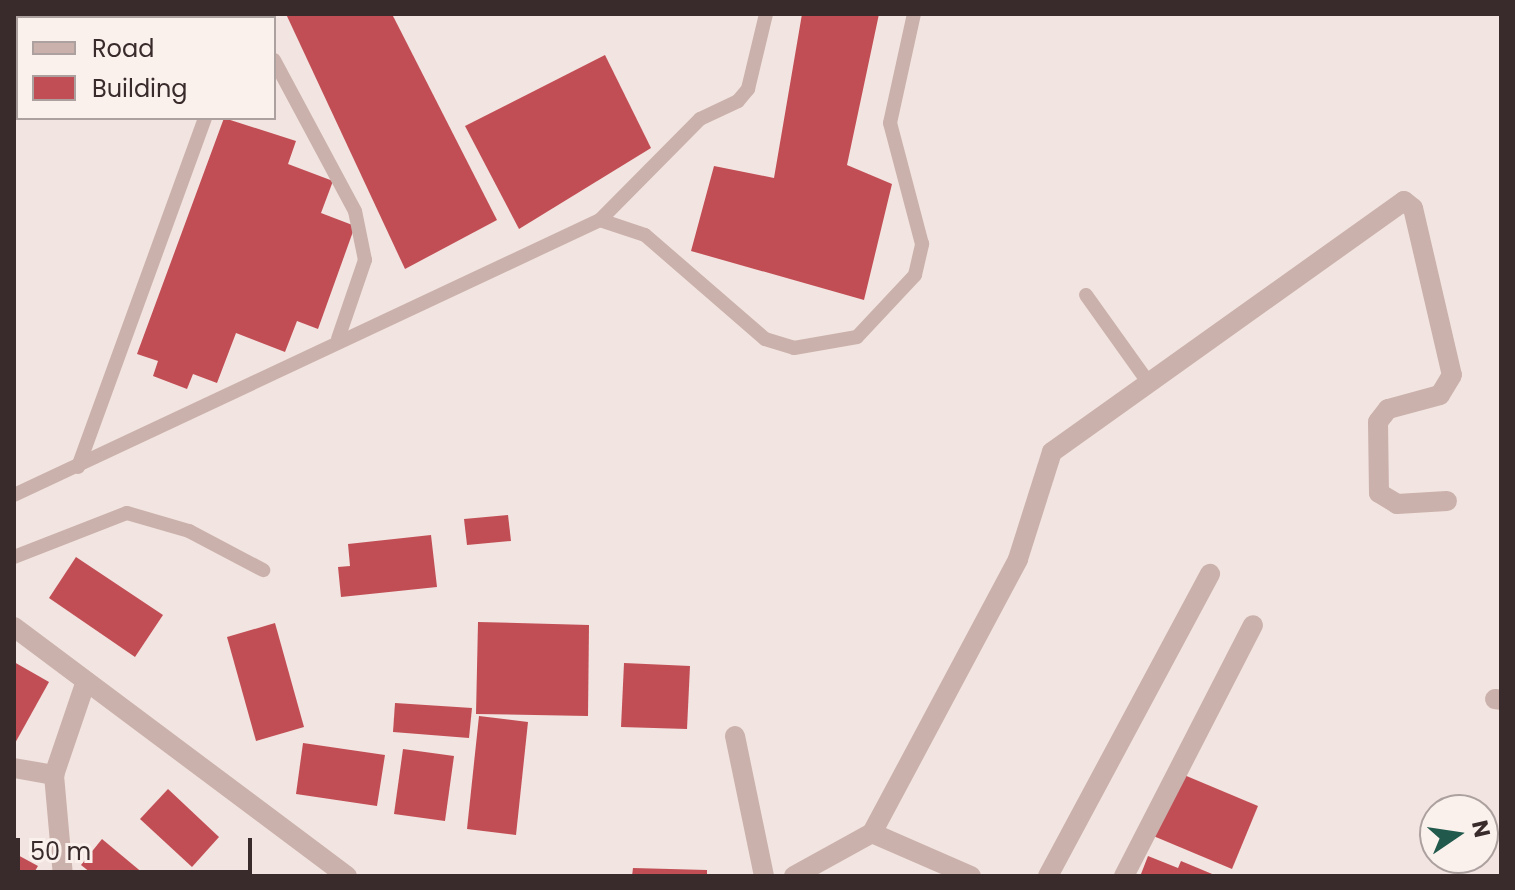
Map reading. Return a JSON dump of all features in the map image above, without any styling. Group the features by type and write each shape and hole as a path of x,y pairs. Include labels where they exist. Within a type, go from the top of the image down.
{"street":[{"path":"794,876 872,833 1018,559 1052,452 1404,201 1413,208 1452,375 1440,395 1388,409 1378,422 1379,493 1397,504 1447,501"},
{"path":"1048,876 1210,574"},
{"path":"1124,876 1253,625"},
{"path":"14,627 347,876"},
{"path":"63,876 54,775 86,681"},
{"path":"735,736 764,876"},
{"path":"14,768 54,775"},
{"path":"872,833 971,876"}],"lane":[{"path":"14,495 78,467 338,339 600,220 700,119 738,101 748,89 766,14"},
{"path":"600,220 645,235 765,339 794,348 857,337 915,275 922,244 890,123 914,14"},
{"path":"276,64 355,211 365,260 338,339"},
{"path":"78,467 204,120"},
{"path":"1086,295 1148,382"},
{"path":"14,557 127,513 189,531 263,570"}],"building":[{"path":"286,14 392,14 497,220 405,269"},
{"path":"802,14 879,14 847,165 892,184 864,300 691,251 714,166 774,178"},
{"path":"605,55 651,148 519,229 465,126"},
{"path":"223,120 296,141 288,164 333,181 321,213 355,226 318,329 297,321 285,352 236,333 217,383 193,374 187,389 153,376 158,361 137,354"},
{"path":"508,515 511,541 467,545 464,519"},
{"path":"431,535 437,587 341,597 338,567 350,566 348,544"},
{"path":"76,557 163,615 135,657 49,598"},
{"path":"478,622 589,625 588,716 476,714"},
{"path":"275,623 304,727 256,741 227,637"},
{"path":"14,662 49,682 14,745"},
{"path":"624,663 690,666 687,729 621,727"},
{"path":"395,703 472,708 469,738 393,732"},
{"path":"479,716 528,722 516,835 467,829"},
{"path":"303,743 385,755 377,806 296,794"},
{"path":"403,749 454,756 445,821 394,814"},
{"path":"1177,772 1258,806 1232,869 1151,835"},
{"path":"168,789 219,837 192,867 140,819"},
{"path":"102,839 143,876 95,876 81,865"},
{"path":"14,853 38,866 32,876 14,876"},
{"path":"1148,856 1178,868 1181,861 1217,876 1130,876 1141,874"},
{"path":"633,868 707,870 707,876 632,876"}]}
